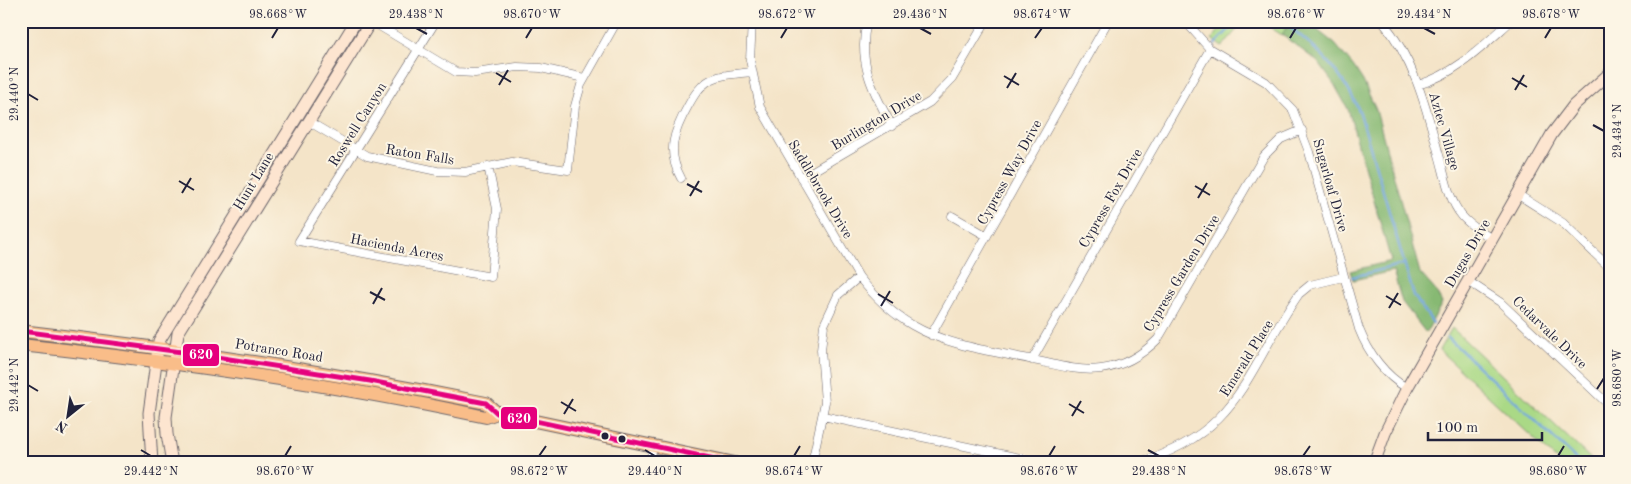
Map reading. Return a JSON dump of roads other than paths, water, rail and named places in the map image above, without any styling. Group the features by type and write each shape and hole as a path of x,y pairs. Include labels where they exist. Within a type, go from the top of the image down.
{"main road":[{"name":"Hunt Lane","path":"152,463 149,413 156,354 164,330 356,21"},
{"name":"Hunt Lane","path":"172,463 166,417 174,356 180,329 370,21"},
{"name":"Dugas Drive","path":"1374,463 1385,433 1407,388 1561,121 1583,96 1610,74"},
{"path":"219,265 216,259 240,218 238,211"},
{"name":"Potranco Road","path":"23,332 156,354"},
{"name":"Potranco Road","path":"21,345 291,366 486,403 497,413 736,463"},
{"name":"Potranco Road","path":"174,356 288,380 379,395 486,417 497,413"},
{"path":"288,380 291,366"},
{"path":"304,382 326,380 364,386 369,380"},
{"path":"379,395 406,395 459,405 464,404 465,399"}],"street":[{"path":"370,21 450,69 462,73 517,67 541,68 584,78 616,21"},
{"name":"Roswell Canyon","path":"299,241 436,21"},
{"name":"Saddlebrook Drive","path":"752,21 750,43 751,72 760,107 767,122 859,277 888,308 912,325 931,335"},
{"path":"867,21 864,50 866,72 873,93 892,126"},
{"name":"Burlington Drive","path":"801,178 930,102 947,86 986,21"},
{"name":"Cypress Way Drive","path":"931,335 1108,21"},
{"name":"Sugarloaf Drive","path":"1185,21 1210,49 1275,89 1293,110 1302,130 1343,277 1363,340 1382,366 1407,388"},
{"name":"Aztec Village","path":"1382,21 1403,53 1418,85 1448,189 1458,210 1466,221 1492,239"},
{"path":"1418,85 1438,78 1460,66 1512,21"},
{"name":"Cypress Fox Drive","path":"1032,360 1210,49"},
{"path":"681,178 673,159 672,138 695,93 707,82 717,77 751,72"},
{"name":"Raton Falls","path":"308,121 356,150 379,160 437,171 465,172 488,166 523,162 568,170 575,106 584,78"},
{"name":"Cypress Garden Drive","path":"931,335 957,344 1078,369 1100,369 1126,363 1148,348 1168,325 1264,156 1281,139 1302,130"},
{"name":"Hacienda Acres","path":"299,241 491,277 497,209 488,166"},
{"path":"1518,194 1563,223 1610,268"},
{"path":"952,216 987,236"},
{"path":"812,463 823,416 826,390 821,344 824,325 838,295 859,277"},
{"name":"Emerald Place","path":"1136,463 1184,443 1219,418 1242,391 1299,294 1314,284 1343,277"},
{"name":"Cedarvale Drive","path":"1468,281 1500,302 1610,406"},
{"path":"823,416 1044,463"},
{"path":"650,463 653,446"}],"waterway":[{"path":"1215,44 1237,21"},
{"path":"1282,21 1306,40 1327,61 1346,85 1360,113 1414,296 1433,323"},
{"path":"1352,277 1404,264"},
{"path":"1447,337 1580,463"}]}
